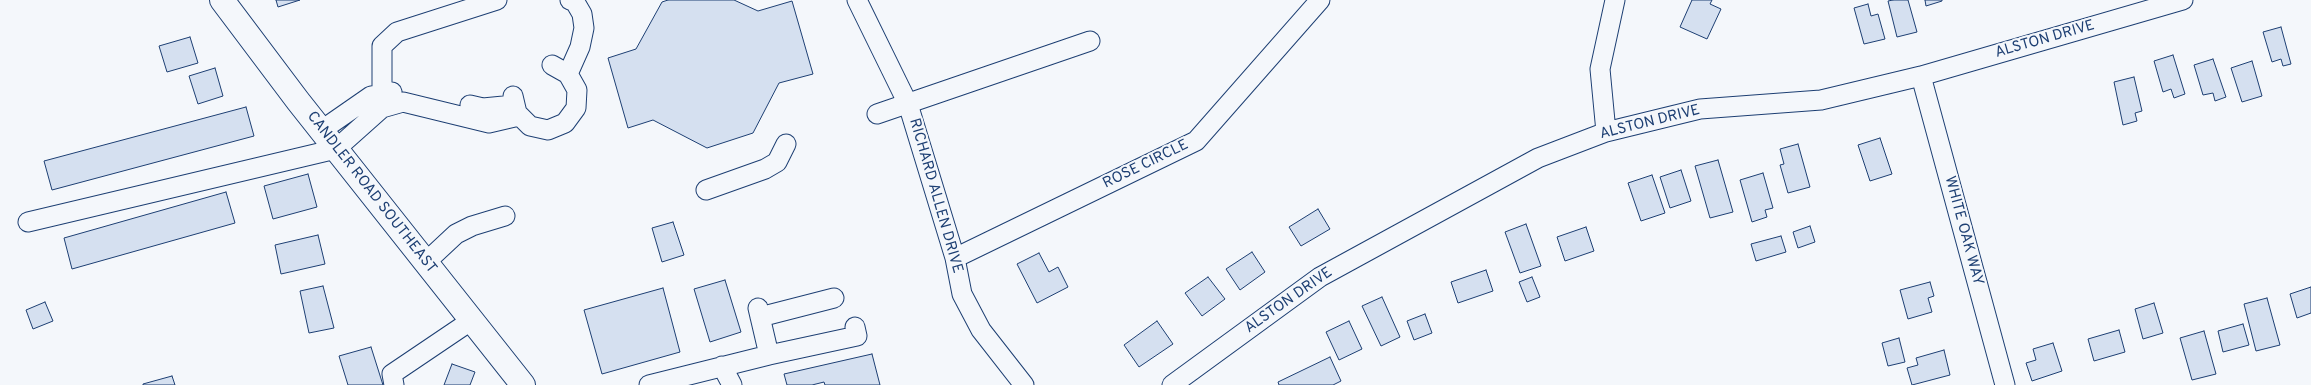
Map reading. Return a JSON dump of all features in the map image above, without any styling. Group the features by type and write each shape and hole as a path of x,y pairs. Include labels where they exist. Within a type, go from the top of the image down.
{"main road":[{"name":"CANDLER ROAD SOUTHEAST","path":"222,0 336,149 523,385"}],"street":[{"path":"382,101 382,46 397,32 496,0"},
{"path":"515,105 530,126 539,129 548,130 565,123 572,116 578,99 577,90 560,70 580,47 584,28 582,14 575,2 570,0"},
{"name":"RICHARD ALLEN DRIVE","path":"857,0 908,104 955,258 962,294 981,330 1024,385"},
{"name":"ROSE CIRCLE","path":"955,258 1196,141 1320,0"},
{"path":"1606,132 1600,69 1615,0"},
{"name":"ALSTON DRIVE","path":"1172,385 1320,277 1538,158 1606,132 1700,109 1821,100 1921,76 2183,0"},
{"path":"877,114 1090,41"},
{"name":"WHITE OAK WAY","path":"1921,76 2005,385"},
{"path":"28,222 336,149 382,101 395,91 441,100"},
{"path":"322,130 370,96 382,101 403,102 489,122 515,105"},
{"path":"470,105 483,108 515,105"},
{"path":"706,190 766,169 777,162 786,144"},
{"path":"426,262 456,234 472,226 505,216"},
{"path":"769,355 759,313 834,298"},
{"path":"394,385 392,374 472,320"},
{"path":"649,385 722,366 858,336 855,327"},
{"path":"722,366 732,385"}],"building":[{"path":"276,0 300,0 278,7"},
{"path":"668,0 734,0 758,11 792,1 813,74 779,83 753,133 707,148 653,120 628,128 608,58 636,49 662,2"},
{"path":"1692,0 1712,0 1710,4 1721,9 1707,39 1680,27"},
{"path":"1908,0 1917,32 1897,37 1888,1"},
{"path":"1925,0 1942,0 1942,1 1926,6"},
{"path":"1868,4 1871,16 1878,14 1885,39 1864,44 1854,8"},
{"path":"2281,27 2291,64 2283,66 2281,59 2272,62 2263,32"},
{"path":"190,37 198,63 167,72 159,46"},
{"path":"2173,55 2185,94 2174,98 2171,89 2163,92 2154,61"},
{"path":"2213,59 2226,97 2215,101 2213,93 2203,95 2194,65"},
{"path":"2252,61 2262,96 2242,102 2231,68"},
{"path":"215,68 223,96 198,104 189,76"},
{"path":"2134,77 2142,111 2135,113 2137,121 2123,125 2114,82"},
{"path":"246,107 254,136 52,190 44,161"},
{"path":"1880,138 1892,174 1870,181 1858,145"},
{"path":"1798,144 1810,187 1788,193 1780,165 1784,164 1780,149"},
{"path":"1718,160 1733,212 1710,218 1695,166"},
{"path":"1681,170 1691,201 1670,208 1660,177"},
{"path":"1763,173 1773,208 1765,210 1767,217 1752,222 1740,180"},
{"path":"308,174 317,207 273,219 264,186"},
{"path":"1652,175 1665,213 1641,221 1628,183"},
{"path":"226,192 235,223 72,269 64,238"},
{"path":"1318,209 1330,229 1301,246 1289,227"},
{"path":"673,222 684,255 662,262 652,228"},
{"path":"1526,224 1541,266 1520,273 1505,232"},
{"path":"1810,226 1815,242 1798,248 1793,232"},
{"path":"1586,227 1594,251 1565,261 1557,237"},
{"path":"318,235 325,264 281,274 275,245"},
{"path":"1781,236 1786,252 1756,261 1751,244"},
{"path":"1252,252 1265,272 1240,290 1226,269"},
{"path":"1039,253 1049,272 1058,267 1068,287 1037,303 1017,264"},
{"path":"1486,270 1493,291 1458,303 1451,282"},
{"path":"1208,277 1225,299 1202,316 1185,293"},
{"path":"1532,277 1540,297 1527,302 1519,282"},
{"path":"725,280 741,332 710,342 694,289"},
{"path":"1930,282 1934,296 1928,298 1932,312 1908,319 1900,290"},
{"path":"323,286 334,328 309,333 300,291"},
{"path":"2311,287 2311,313 2297,318 2290,294"},
{"path":"663,288 680,352 602,374 584,310"},
{"path":"1382,297 1400,337 1381,346 1362,306"},
{"path":"2267,298 2280,345 2256,351 2244,304"},
{"path":"45,302 53,321 33,329 26,310"},
{"path":"2154,303 2163,333 2143,339 2135,309"},
{"path":"1425,314 1432,333 1414,340 1407,321"},
{"path":"1157,321 1173,344 1139,367 1124,345"},
{"path":"1349,321 1362,349 1339,360 1326,332"},
{"path":"2243,324 2249,345 2223,352 2218,331"},
{"path":"2119,330 2125,352 2094,361 2088,339"},
{"path":"2204,331 2216,374 2192,380 2180,338"},
{"path":"1899,338 1905,362 1888,366 1882,343"},
{"path":"2053,343 2062,371 2032,381 2026,363 2036,360 2033,349"},
{"path":"371,347 383,385 348,385 339,356"},
{"path":"1944,350 1950,375 1912,385 1907,368 1918,365 1916,358"},
{"path":"872,354 880,385 825,385 824,382 812,385 787,385 784,374"},
{"path":"1330,357 1341,381 1333,385 1279,385 1278,382"},
{"path":"452,364 475,372 470,385 444,385"},
{"path":"172,376 175,385 143,385 143,384"}]}
